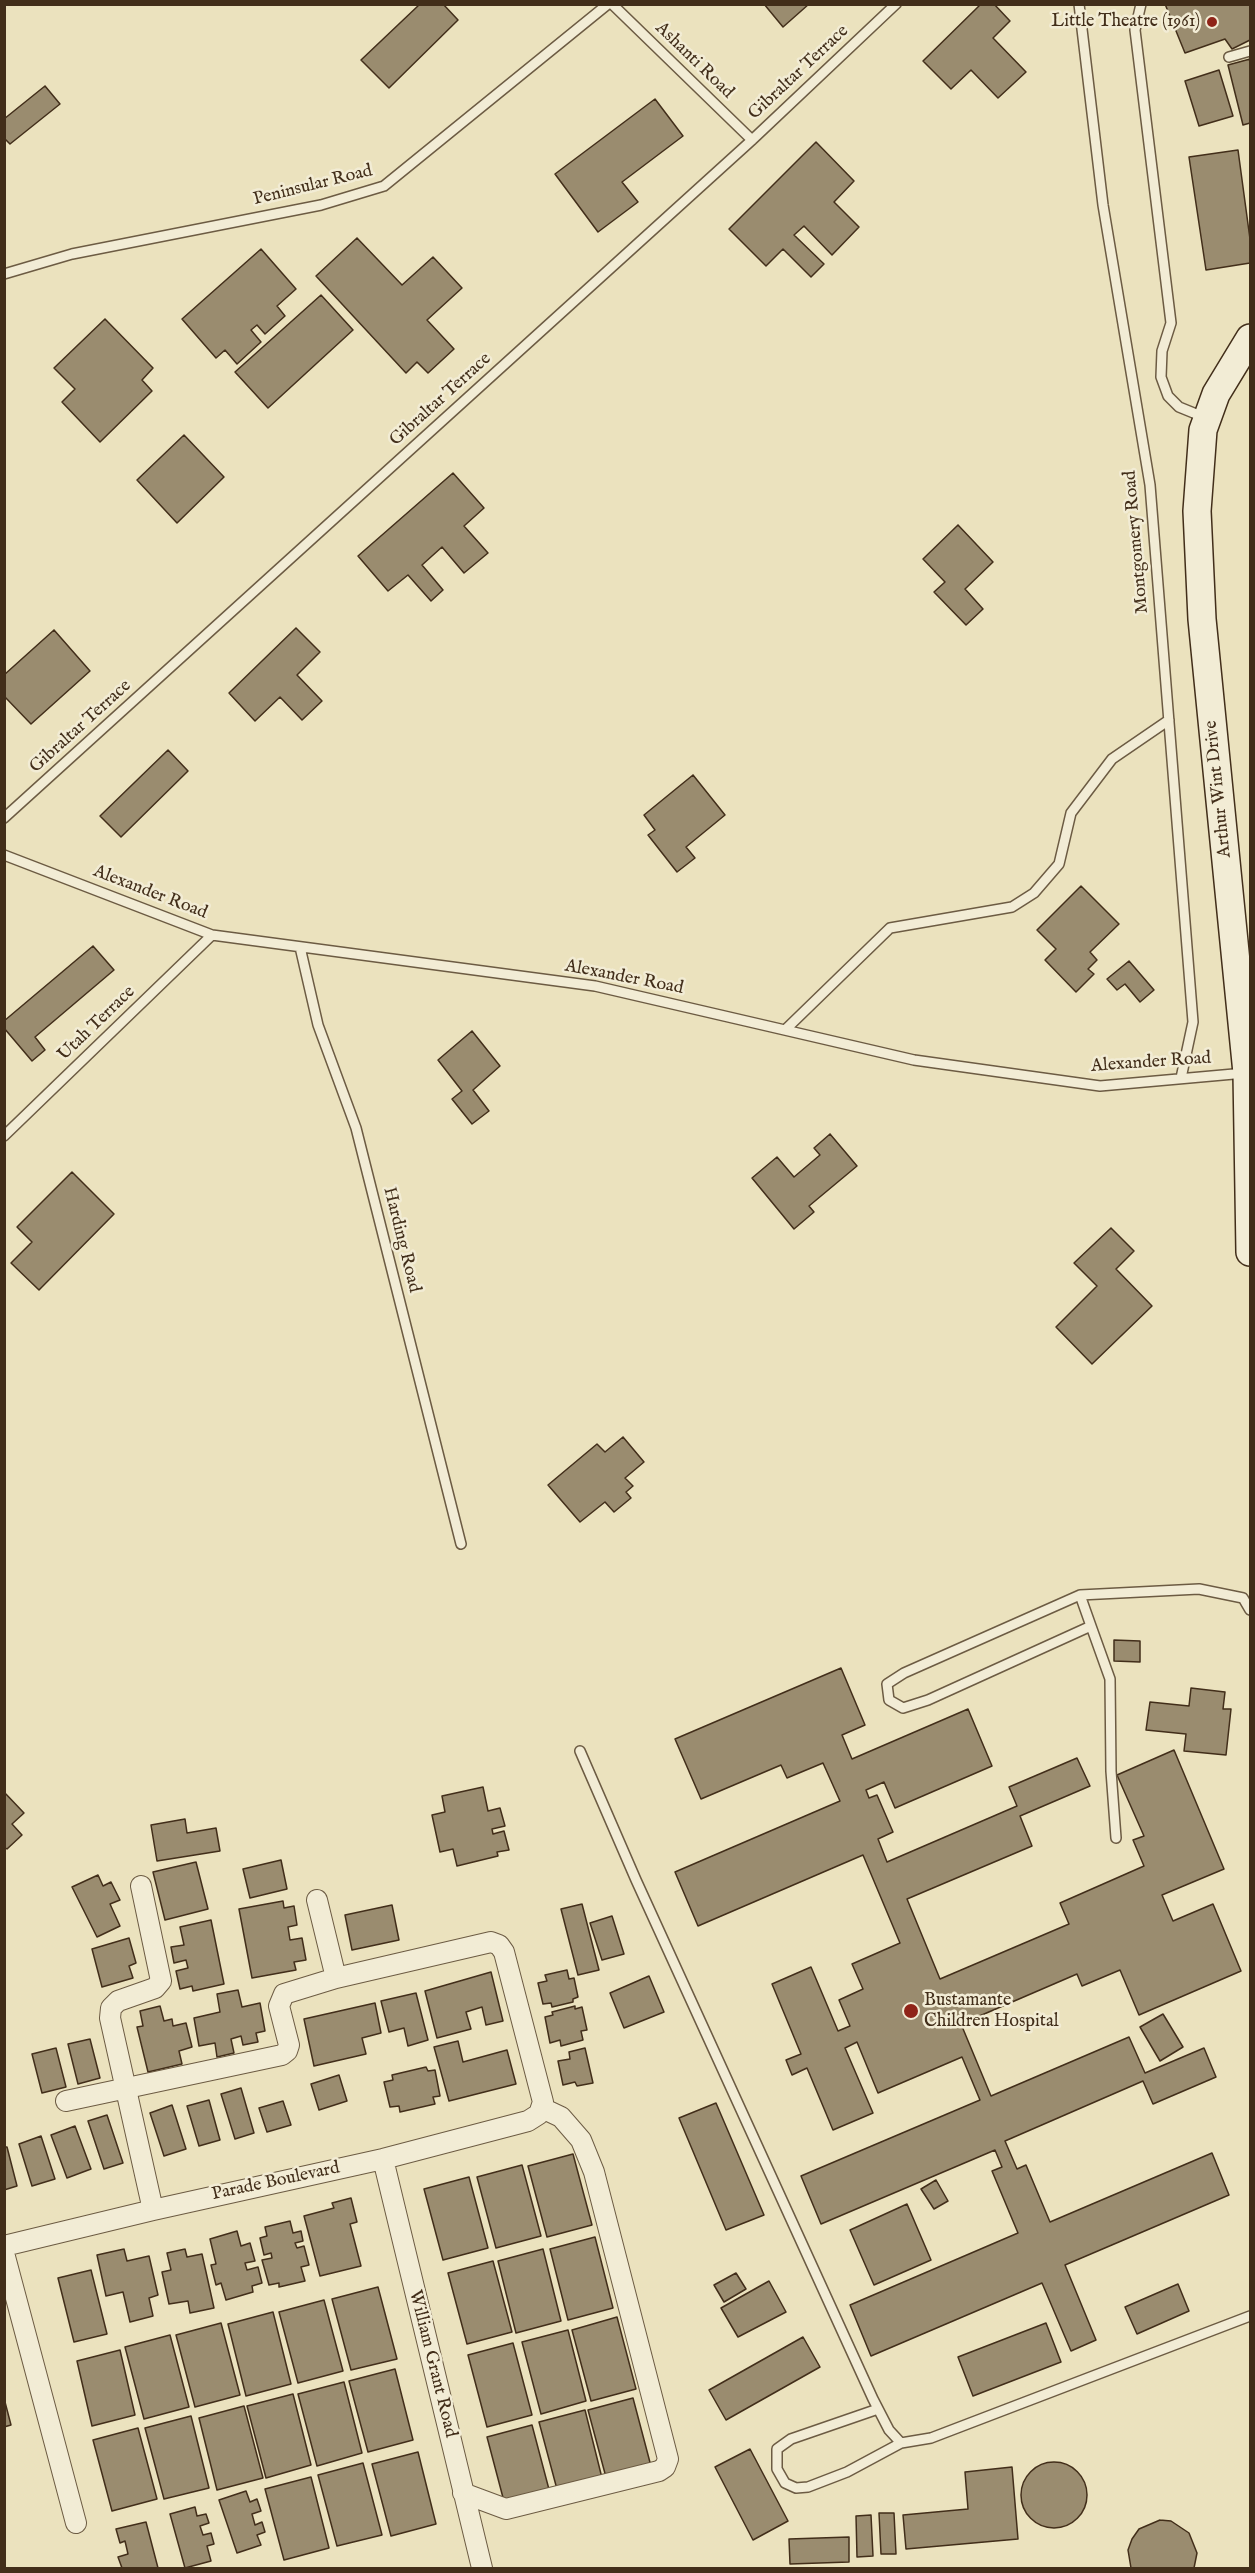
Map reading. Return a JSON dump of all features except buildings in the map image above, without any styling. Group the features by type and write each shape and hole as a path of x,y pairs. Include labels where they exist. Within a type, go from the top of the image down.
{"main road":[{"name":"Arthur Wint Drive","path":"1251,338 1216,394 1203,430 1197,511 1202,619 1249,1073 1251,1252"}],"street":[{"path":"141,1886 161,1976 155,1988 118,2001 111,2008 110,2018 153,2210"},
{"path":"317,1900 336,1978"},
{"path":"66,2101 285,2054 289,2045 279,2006 281,1997 288,1992 336,1978 487,1942 495,1943 504,1952 542,2096 542,2108 561,2116 581,2140 594,2172 668,2458 665,2467 659,2471 510,2509 464,2493"},
{"name":"Parade Boulevard","path":"4,2246 382,2159 528,2121 542,2108"},
{"name":"William Grant Road","path":"382,2159 482,2568"},
{"path":"4,2253 76,2523"}],"lane":[{"name":"Peninsular Road","path":"4,274 72,254 321,205 384,186 608,4"},
{"name":"Ashanti Road","path":"612,4 752,140"},
{"name":"Gibraltar Terrace","path":"4,818 752,140 896,4"},
{"name":"Montgomery Road","path":"1079,4 1103,205 1150,485 1193,1022 1181,1078"},
{"path":"1141,4 1135,30 1171,323 1162,351 1161,377 1168,396 1179,407 1207,419"},
{"path":"1229,57 1251,51"},
{"path":"785,1030 890,928 1012,907 1034,893 1059,864 1071,813 1112,759 1169,720"},
{"name":"Alexander Road","path":"4,855 212,935 595,986 914,1060 1100,1086 1249,1073"},
{"name":"Utah Terrace","path":"4,1136 212,935"},
{"name":"Harding Road","path":"300,946 318,1025 356,1128 461,1544"},
{"path":"1090,1626 928,1700 903,1708 889,1700 887,1684 904,1673 1080,1595 1199,1589 1243,1598 1251,1610"},
{"path":"1080,1595 1110,1678 1111,1772 1116,1838"},
{"path":"580,1751 641,1891 878,2409 889,2430 901,2443"},
{"path":"878,2409 791,2439 777,2449 777,2469 785,2483 796,2488 808,2487 847,2472 901,2443 932,2438 1251,2316"}],"place":[{"name":"Little Theatre (1961)","path":"1212,22"},
{"name":"Bustamante Children Hospital","path":"911,2011"}]}
